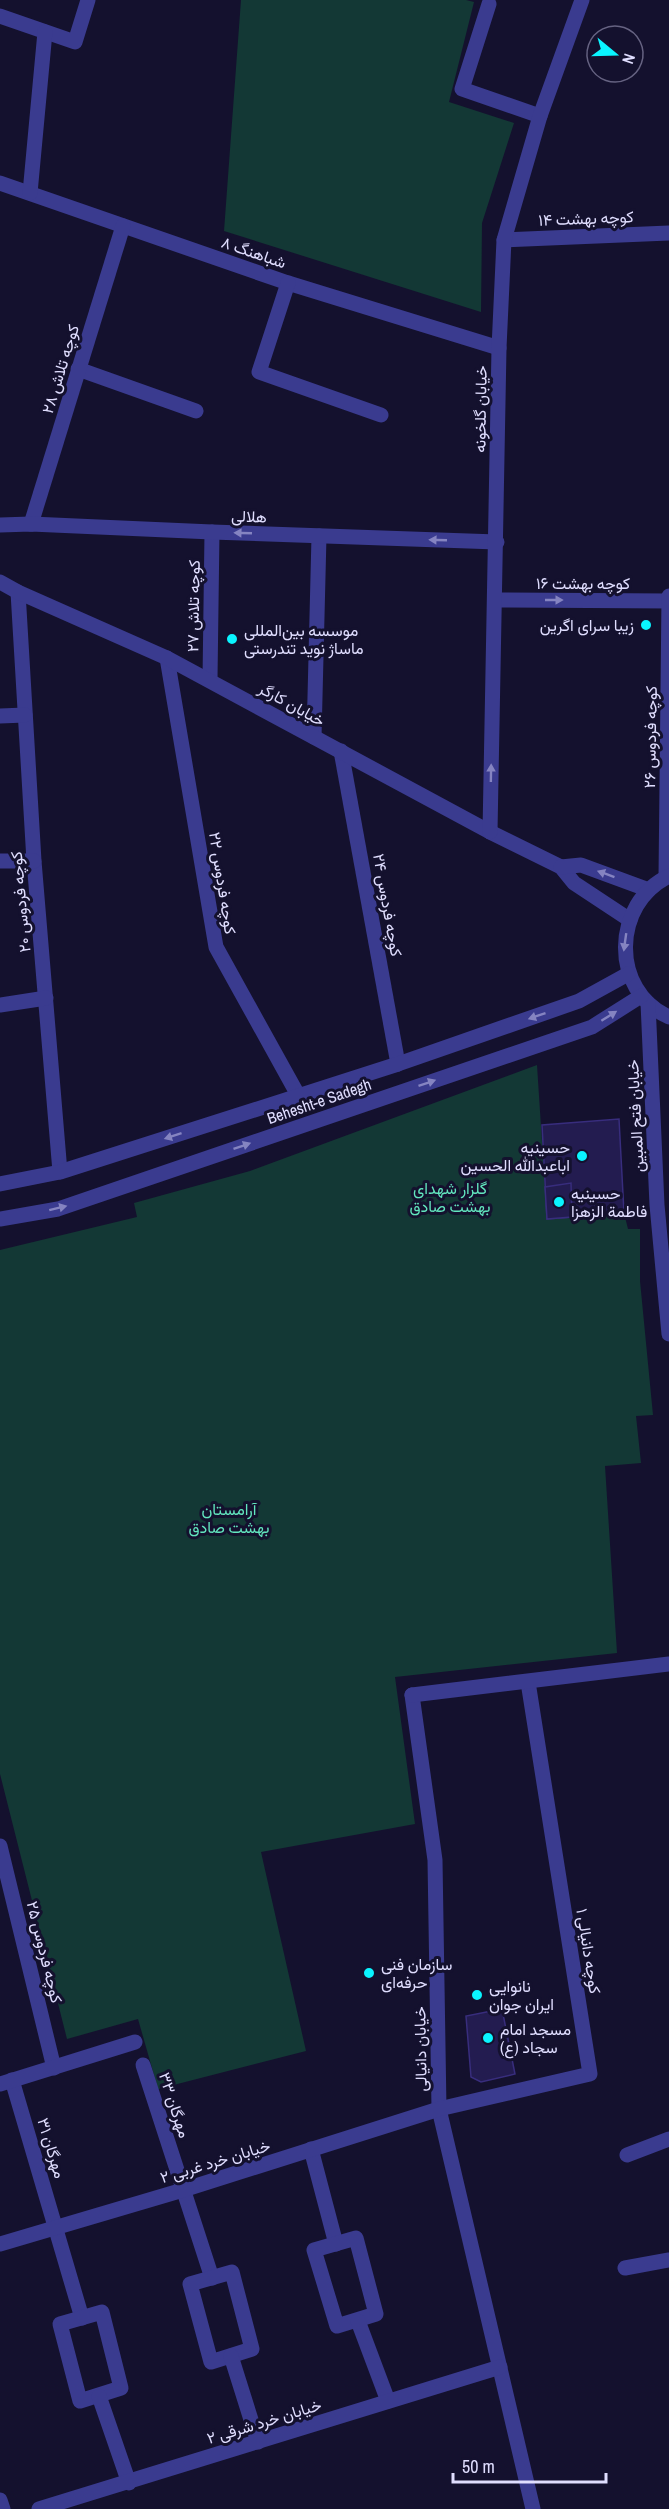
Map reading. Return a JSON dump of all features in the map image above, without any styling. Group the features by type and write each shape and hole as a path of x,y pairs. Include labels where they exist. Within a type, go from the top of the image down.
{"street":[{"path":"0,16 75,42 88,0"},
{"name":"خیابان گلخونه","path":"490,832 499,348 504,240 540,116 582,0"},
{"path":"489,4 462,88 540,116"},
{"path":"30,193 45,32"},
{"name":"شباهنگ ۸","path":"0,183 288,283 499,348"},
{"name":"کوچه تلاش ۲۸","path":"31,524 123,226"},
{"name":"کوچه بهشت ۱۴","path":"504,240 669,233"},
{"path":"288,283 259,372 381,415"},
{"path":"78,369 196,411"},
{"name":"هلالی","path":"0,525 31,524 496,542"},
{"name":"کوچه تلاش ۲۷","path":"210,679 212,532"},
{"path":"314,737 319,536"},
{"name":"خیابان کارگر","path":"0,582 210,679 490,832 561,867 574,883 630,920"},
{"name":"کوچه فردوس ۲۰","path":"18,592 34,861 60,1172"},
{"name":"کوچه فردوس ۲۶","path":"668,877 669,596"},
{"name":"کوچه بهشت ۱۶","path":"496,600 669,601"},
{"name":"کوچه فردوس ۲۲","path":"167,658 216,947 298,1095"},
{"path":"0,716 25,714"},
{"name":"کوچه فردوس ۲۴","path":"341,752 398,1064"},
{"path":"0,861 34,861"},
{"name":"خیابان کارگر","path":"561,867 580,865 649,890"},
{"path":"668,877 649,890 635,906 624,951 628,974 645,999 660,1013 669,1017"},
{"name":"Behesht-e Sadegh","path":"0,1184 60,1172 398,1064 579,1001 628,974"},
{"path":"0,1005 46,998"},
{"name":"Behesht-e Sadegh","path":"0,1219 58,1209 592,1027 645,999"},
{"name":"خیابان فتح المبین","path":"645,999 657,1206 669,1334"},
{"name":"خیابان دانیالی","path":"533,2509 440,2109 435,1860 412,1695 669,1664"},
{"name":"کوچه دانیالی ۱","path":"440,2109 590,2074 528,1682"},
{"name":"کوچه فردوس ۲۵","path":"0,1846 54,2067"},
{"path":"6,2082 135,2042"},
{"name":"مهرگان ۳۳","path":"143,2065 212,2278"},
{"name":"مهرگان ۳۱","path":"6,2082 57,2227 82,2318"},
{"name":"خیابان خرد غربی ۲","path":"0,2244 183,2190 440,2109"},
{"path":"627,2155 669,2139"},
{"path":"311,2150 336,2244"},
{"path":"356,2238 376,2314 358,2321 337,2326 314,2250 356,2238"},
{"path":"625,2268 669,2260"},
{"path":"232,2272 252,2349 211,2362 190,2284 212,2278 232,2272"},
{"path":"102,2312 121,2388 99,2396 80,2402 60,2324 102,2312"},
{"path":"358,2321 388,2401"},
{"path":"231,2356 258,2442"},
{"name":"خیابان خرد شرقی ۲","path":"39,2509 500,2367"},
{"path":"99,2396 129,2483"},
{"path":"0,2500 3,2509"}],"green space":[{"path":"241,0 466,0 474,2 449,102 514,123 482,223 481,312 224,231"},
{"name":"آرامستان بهشت صادق","path":"537,1065 547,1219 624,1213 628,1229 640,1229 640,1281 653,1415 636,1416 641,1463 605,1466 617,1653 395,1677 415,1824 261,1852 306,2051 158,2089 138,2019 67,2039 0,1774 0,1250 137,1217 134,1203 250,1171"}],"building":[{"name":"حسینیه اباعبدالله الحسین","path":"619,1119 624,1213 547,1219 542,1125"},
{"name":"حسینیه فاطمة الزهزا","path":"571,1183 572,1217 547,1219 545,1187"},
{"name":"مسجد امام سجاد (ع)","path":"502,2009 515,2074 481,2082 471,2077 466,2016"}],"place":[{"name":"زیبا سرای اگرین","path":"646,625"},
{"name":"موسسه بین‌المللی ماساژ نوید تندرستی","path":"232,639"},
{"name":"حسینیه اباعبدالله الحسین","path":"582,1156"},
{"name":"حسینیه فاطمة الزهزا","path":"559,1202"},
{"name":"سازمان فنی حرفه‌ای","path":"369,1973"},
{"name":"نانوایی ایران جوان","path":"477,1995"},
{"name":"مسجد امام سجاد (ع)","path":"488,2038"}],"park label":[{"name":"گلزار شهدای بهشت صادق","path":"450,1197"}]}
